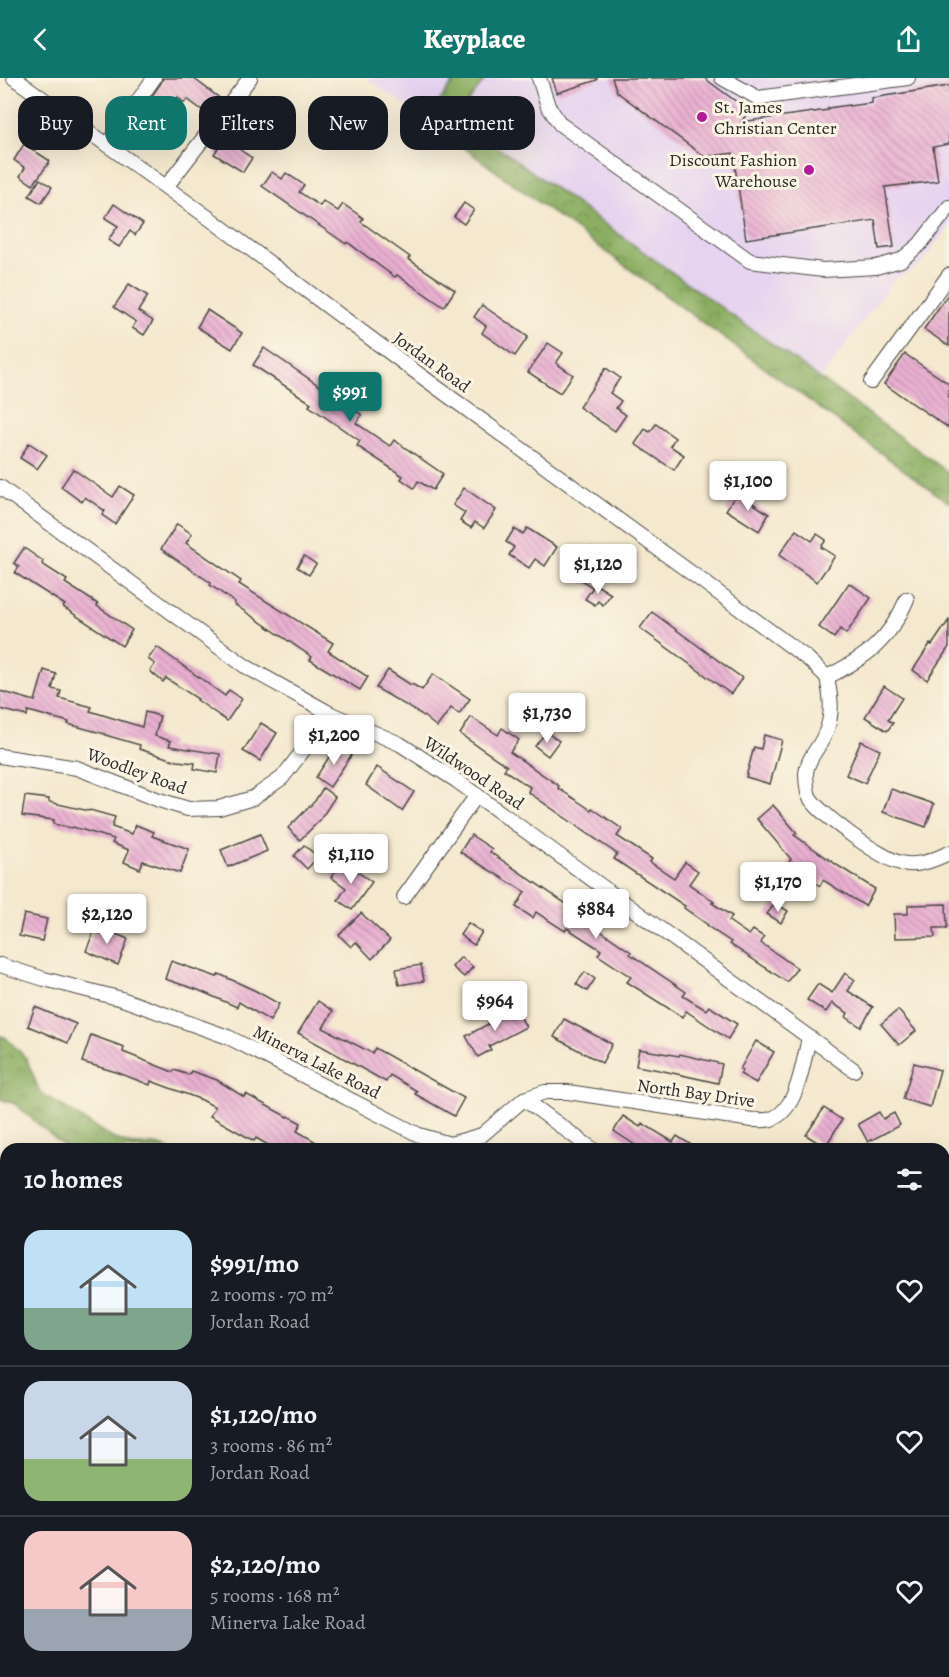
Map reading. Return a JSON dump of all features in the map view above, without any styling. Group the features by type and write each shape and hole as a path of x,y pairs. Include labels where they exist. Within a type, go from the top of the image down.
{"street":[{"name":"Jordan Road","path":"14,78 105,144"},
{"path":"141,96 154,78"},
{"path":"166,187 250,78"},
{"path":"539,78 548,106 560,124 750,261 824,270 876,267 901,260 920,244 949,207"},
{"path":"722,78 758,98 908,78"},
{"name":"Jordan Road","path":"114,150 808,659 827,677"},
{"path":"871,382 949,275"},
{"name":"Wildwood Road","path":"0,488 245,666 332,714 400,744 477,795 854,1070"},
{"path":"907,599 899,618 882,642 855,664 827,677 832,707 825,736 812,755 806,772 809,795 823,813 879,854 899,863 921,865 949,853"},
{"name":"Woodley Road","path":"0,756 78,768 188,809 219,808 253,798 282,778 332,714"},
{"path":"404,897 477,795"},
{"name":"Minerva Lake Road","path":"0,965 122,999 228,1037 419,1135 447,1143"},
{"name":"North Bay Drive","path":"524,1099 545,1092 568,1092 752,1120 771,1120 786,1110 795,1094 809,1038"},
{"path":"524,1099 584,1143"},
{"name":"Minerva Lake Road","path":"454,1143 482,1135 524,1099"}],"shaded area":[{"path":"366,78 456,78 443,96 400,96 400,102"},
{"path":"486,78 949,78 949,226 918,267 894,279 821,379 501,150 535,150 535,96 473,96"}],"green space":[{"path":"456,78 486,78 473,96 443,96"},
{"path":"467,150 501,150 821,379 949,473 949,503"},
{"path":"0,1036 5,1037 26,1058 40,1092 112,1138 126,1143 60,1143 15,1104 0,1099"}],"building":[{"path":"163,78 193,78 217,96 199,96 199,108 187,99 187,96 152,96"},
{"path":"552,78 597,78 597,80 557,93"},
{"path":"612,78 704,78 749,111 741,122 872,103 872,98 949,86 949,144 933,147 938,181 885,187 894,247 879,249 875,220 746,239 733,153 705,157 617,92"},
{"path":"20,150 33,150 50,161 33,185 20,176 25,168 14,160"},
{"path":"217,150 240,150 252,158 243,172 214,154"},
{"path":"272,172 282,179 286,173 304,185 299,192 320,206 323,201 338,211 343,204 363,218 361,222 410,257 408,259 455,290 444,307 397,275 395,277 262,186"},
{"path":"40,179 52,187 41,203 29,196"},
{"path":"464,203 474,210 464,224 454,217"},
{"path":"114,204 143,224 135,235 130,231 119,247 108,240 118,226 105,218"},
{"path":"129,284 148,296 138,311 153,321 144,335 132,328 136,322 114,307"},
{"path":"949,293 949,346 924,329"},
{"path":"482,305 528,337 515,356 482,333 486,326 474,317"},
{"path":"207,310 242,333 232,349 197,327"},
{"path":"548,343 563,353 556,363 573,375 560,393 528,372"},
{"path":"264,348 362,415 356,423 390,446 394,440 443,474 433,490 418,481 414,488 401,479 403,476 357,446 360,441 309,406 311,403 253,365"},
{"path":"905,354 949,384 949,428 884,384"},
{"path":"606,368 620,378 610,393 621,401 616,408 626,415 615,431 579,407"},
{"path":"656,424 675,438 670,446 684,455 674,470 635,444 645,429 650,432"},
{"path":"29,443 47,455 37,469 20,458"},
{"path":"73,469 113,497 120,486 134,495 115,524 102,515 105,511 85,497 82,502 61,487"},
{"path":"464,488 496,510 484,528 475,522 471,528 460,521 465,513 453,505"},
{"path":"737,493 769,514 759,531 726,510"},
{"path":"177,524 192,534 186,543 241,581 239,584 333,643 328,651 368,677 360,690 310,660 312,657 234,604 235,602 210,585 211,583 161,549"},
{"path":"527,528 557,547 545,566 535,559 529,568 509,555 514,547 506,542 514,529 523,534"},
{"path":"796,530 812,541 817,534 826,540 821,547 835,556 817,582 779,555"},
{"path":"592,547 611,560 592,587 580,579 586,571 579,567"},
{"path":"24,548 43,561 42,564 67,580 65,583 132,630 122,646 15,573 19,567 14,563"},
{"path":"304,556 316,564 309,575 297,567"},
{"path":"849,583 871,598 846,634 840,629 834,638 819,627"},
{"path":"595,584 611,594 603,605 598,601 595,605 585,599"},
{"path":"652,612 742,678 731,694 640,628"},
{"path":"949,620 949,647 927,680 913,670"},
{"path":"157,647 225,696 229,690 242,699 227,721 166,678 163,682 150,671 155,664 148,659"},
{"path":"44,670 56,674 52,689 61,691 59,698 92,707 90,711 142,727 145,712 160,716 155,736 171,741 169,746 220,754 217,773 194,769 195,763 177,761 139,749 140,745 68,724 69,722 28,711 27,716 0,709 0,691 35,701"},
{"path":"388,670 422,690 433,674 470,699 459,714 451,708 437,727 421,714 376,688"},
{"path":"884,686 902,698 888,720 893,723 887,731 865,717"},
{"path":"471,717 498,735 502,728 519,740 510,752 559,786 558,788 622,829 617,836 652,859 650,862 674,878 685,862 698,871 689,884 732,916 729,921 749,935 753,930 764,937 761,943 797,968 787,982 730,944 731,942 684,908 685,906 614,859 617,854 528,792 530,787 504,770 507,766 460,734"},
{"path":"261,723 277,733 260,761 243,751"},
{"path":"546,732 559,741 548,756 535,746"},
{"path":"764,735 782,740 770,784 746,777 754,747 761,749"},
{"path":"861,741 880,750 865,783 846,775"},
{"path":"337,745 352,754 330,787 316,777"},
{"path":"377,767 414,792 402,811 366,785"},
{"path":"323,788 335,797 320,820 300,840 288,828 315,801"},
{"path":"891,789 934,804 926,827 883,812"},
{"path":"25,796 49,799 49,802 115,817 112,827 132,834 136,825 154,832 152,836 189,849 180,873 143,861 140,869 124,862 129,850 112,843 114,839 73,827 53,824 54,820 22,816"},
{"path":"773,805 797,833 794,835 875,889 865,906 823,880 820,886 788,864 791,859 757,819"},
{"path":"260,834 267,851 228,867 221,850"},
{"path":"471,835 492,849 490,852 578,912 576,914 686,992 683,996 706,1010 709,1006 737,1024 728,1039 686,1011 682,1017 627,982 631,977 598,955 601,950 567,928 565,931 536,912 533,918 516,907 525,892 460,852"},
{"path":"304,845 318,857 307,869 294,856"},
{"path":"342,861 372,882 352,910 338,900 346,888 331,877"},
{"path":"775,903 788,911 781,923 767,914"},
{"path":"946,904 947,928 934,928 935,937 895,938 894,914 908,914 908,905"},
{"path":"361,913 390,940 372,959 356,942 351,947 339,935"},
{"path":"24,914 47,919 42,941 19,936"},
{"path":"468,923 482,932 474,945 460,935"},
{"path":"96,926 128,939 118,965 86,951"},
{"path":"461,957 473,967 464,977 452,967"},
{"path":"171,961 217,977 219,974 279,1004 270,1021 239,1002 237,1007 165,979"},
{"path":"421,965 424,981 399,985 396,969"},
{"path":"585,972 595,979 587,991 576,984"},
{"path":"845,973 855,980 848,991 873,1007 861,1027 846,1017 848,1013 832,1003 826,1012 807,1000 818,984 832,993"},
{"path":"318,1001 333,1011 323,1028 372,1053 375,1048 464,1098 454,1116 415,1094 417,1091 390,1075 386,1082 298,1033"},
{"path":"35,1007 76,1024 68,1043 28,1026"},
{"path":"516,1009 526,1027 489,1046 491,1050 478,1057 466,1036"},
{"path":"898,1010 916,1031 899,1045 881,1024"},
{"path":"564,1019 612,1044 602,1063 554,1037"},
{"path":"91,1035 124,1047 123,1052 173,1072 174,1070 189,1075 191,1071 217,1080 244,1097 246,1094 301,1123 297,1131 318,1143 265,1143 256,1138 254,1141 210,1116 215,1107 202,1100 151,1081 150,1085 82,1062"},
{"path":"756,1041 774,1052 756,1083 740,1074 743,1070 740,1069"},
{"path":"639,1049 679,1056 680,1054 722,1064 718,1083 636,1066"},
{"path":"914,1063 940,1070 930,1107 903,1099"},
{"path":"824,1108 842,1120 828,1143 819,1143 806,1135"},
{"path":"879,1112 883,1119 894,1113 900,1125 868,1142 858,1124"},
{"path":"623,1116 640,1127 642,1123 673,1142 677,1136 688,1143 632,1143 614,1131"}],"place":[{"name":"St. James Christian Center","path":"702,117"},
{"name":"Discount Fashion Warehouse","path":"809,170"}]}
